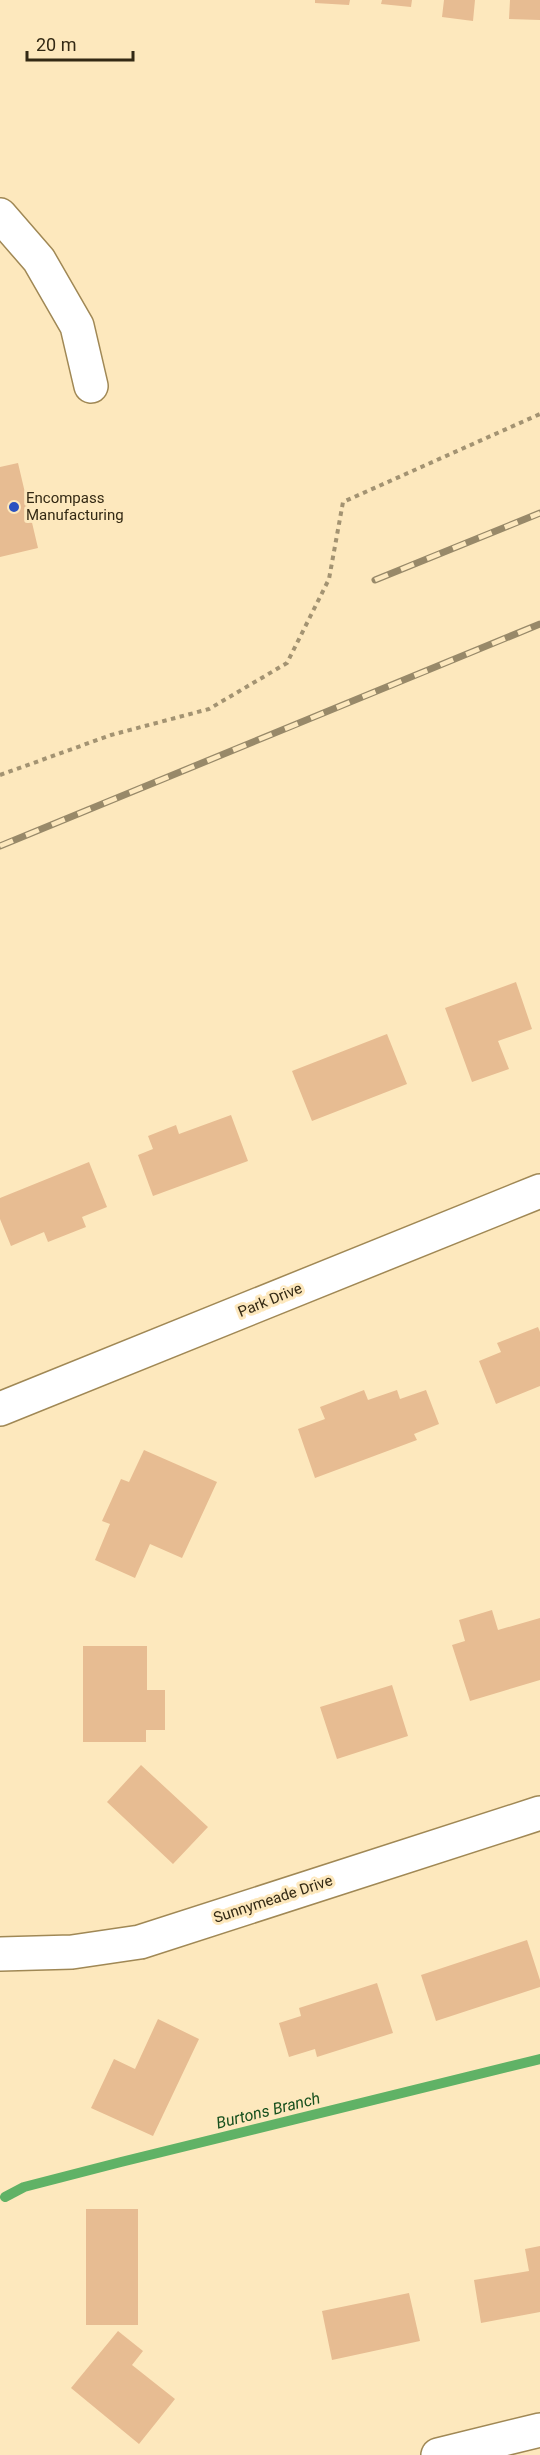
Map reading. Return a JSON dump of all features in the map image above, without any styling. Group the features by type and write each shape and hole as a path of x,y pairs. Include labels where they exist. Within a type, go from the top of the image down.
{"street":[{"path":"0,215 39,260 77,326 91,386"},
{"name":"Park Drive","path":"0,1409 540,1191"},
{"name":"Sunnymeade Drive","path":"0,1954 72,1952 140,1942 540,1813"},
{"path":"438,2455 540,2430"}],"path":[{"path":"0,775 111,735 209,709 287,663 330,579 343,502 540,414"}],"building":[{"path":"315,0 350,0 349,5 315,3"},
{"path":"382,0 412,0 411,7 381,4"},
{"path":"444,0 475,0 473,21 442,17"},
{"path":"510,0 540,0 540,20 509,19"},
{"name":"Encompass Manufacturing","path":"18,463 38,548 0,557 0,467"},
{"path":"516,982 532,1029 498,1041 509,1069 472,1082 445,1008"},
{"path":"387,1034 407,1084 312,1121 292,1071"},
{"path":"231,1115 248,1161 153,1196 138,1155 153,1149 148,1136 176,1125 179,1134"},
{"path":"89,1162 107,1207 82,1217 86,1227 48,1242 44,1232 11,1246 0,1219 0,1198"},
{"path":"538,1327 540,1332 540,1386 496,1404 479,1361 501,1352 497,1343"},
{"path":"364,1390 368,1400 397,1390 400,1399 426,1390 439,1424 414,1434 417,1440 315,1478 298,1429 325,1419 320,1407"},
{"path":"144,1450 217,1482 182,1558 150,1544 135,1578 95,1560 110,1524 102,1521 121,1479 129,1482"},
{"path":"492,1610 498,1630 540,1618 540,1680 470,1701 452,1645 465,1641 459,1620"},
{"path":"83,1646 147,1646 147,1690 165,1690 165,1730 146,1730 146,1742 83,1742"},
{"path":"392,1685 408,1736 337,1759 320,1707"},
{"path":"141,1765 208,1827 173,1864 107,1802"},
{"path":"527,1940 540,1980 540,1987 436,2021 421,1975"},
{"path":"377,1983 393,2033 317,2057 315,2049 289,2057 279,2023 301,2016 299,2008"},
{"path":"158,2019 199,2039 153,2136 91,2108 114,2059 135,2069"},
{"path":"86,2209 138,2209 138,2325 86,2325"},
{"path":"540,2246 540,2312 481,2323 474,2280 529,2271 525,2249"},
{"path":"409,2293 420,2341 332,2360 322,2311"},
{"path":"118,2331 143,2351 132,2365 175,2399 139,2444 71,2388"}],"waterway":[{"name":"Burtons Branch","path":"5,2197 24,2187 540,2059"}],"railway":[{"path":"375,580 540,513"},
{"path":"0,846 540,624"}],"place":[{"name":"Encompass Manufacturing","path":"14,507"}]}
